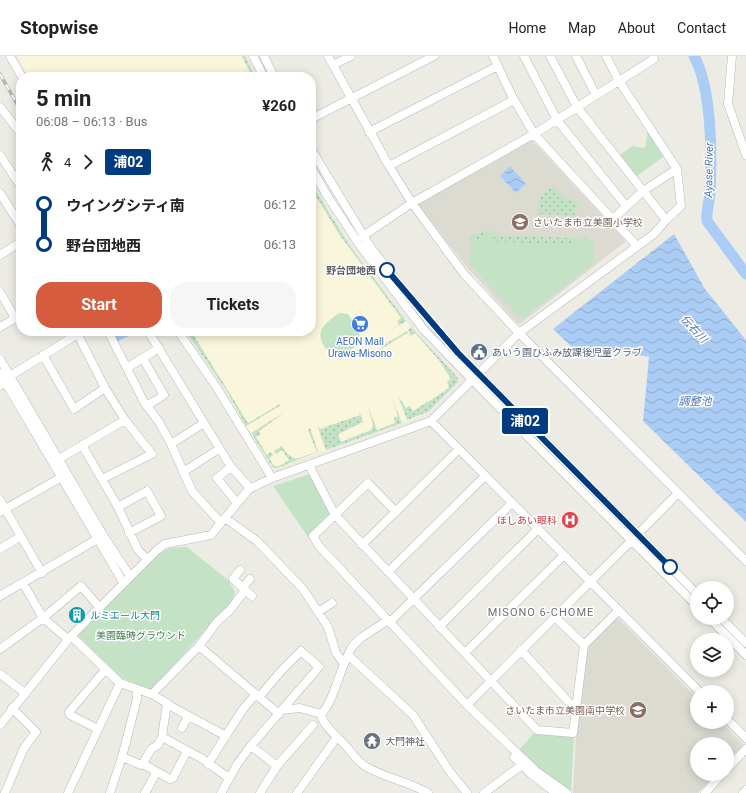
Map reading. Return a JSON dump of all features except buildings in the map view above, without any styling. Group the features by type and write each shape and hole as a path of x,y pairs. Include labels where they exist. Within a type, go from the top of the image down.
{"street":[{"path":"10,56 19,72"},
{"path":"253,56 261,72"},
{"path":"328,56 350,99 412,203 464,274 519,333 746,561"},
{"path":"333,65 351,56"},
{"path":"316,116 434,56"},
{"path":"493,56 514,100 534,134 637,246"},
{"path":"524,56 557,120 626,206"},
{"path":"550,56 577,107 666,220"},
{"path":"576,56 596,95"},
{"path":"0,724 69,638 123,582 165,544 211,535 250,488 272,478 431,421 519,333 654,234 681,206 677,169 619,81 606,56"},
{"path":"363,236 412,203 557,120 654,59 653,56"},
{"path":"732,56 728,104 746,155"},
{"path":"266,57 272,72"},
{"path":"369,132 498,66"},
{"path":"389,166 514,100"},
{"path":"0,107 16,128"},
{"path":"0,155 16,179"},
{"path":"316,157 363,236 404,291 458,353 635,537 690,598"},
{"path":"612,220 643,190 677,169"},
{"path":"316,175 342,219 382,277 424,330 472,380 635,537 690,588"},
{"path":"1,196 16,218"},
{"path":"0,255 16,245"},
{"path":"0,292 16,314"},
{"path":"0,327 16,318"},
{"path":"3,379 72,336"},
{"path":"79,336 105,388 125,420 152,454 102,479"},
{"path":"111,336 147,406 159,422 171,444 192,491 223,520 257,541 303,589 332,635 336,653 344,664"},
{"path":"151,336 219,449 231,467 250,488"},
{"path":"181,336 216,388 272,478"},
{"path":"128,368 159,348"},
{"path":"43,355 74,409 105,388"},
{"path":"0,359 3,379 60,478 130,576"},
{"path":"143,359 164,395 147,406"},
{"path":"3,379 59,459 101,537 123,582"},
{"path":"59,459 125,420"},
{"path":"431,421 693,685"},
{"path":"171,444 204,423"},
{"path":"82,445 118,507 138,550 147,559"},
{"path":"183,472 219,449"},
{"path":"362,545 459,449"},
{"path":"309,465 335,516 537,730 573,733 584,646 619,610"},
{"path":"231,467 217,478 237,503"},
{"path":"388,572 485,476"},
{"path":"3,511 60,478"},
{"path":"396,512 368,483 313,536 318,546 332,559 436,678 522,765 556,793"},
{"path":"118,507 147,492 161,516 129,533"},
{"path":"467,704 678,493"},
{"path":"0,500 3,511 21,536 42,572"},
{"path":"321,714 327,709 344,664 356,643 388,622 414,600 512,503"},
{"path":"439,626 538,529"},
{"path":"0,549 21,536"},
{"path":"0,596 101,537"},
{"path":"465,653 564,555"},
{"path":"240,570 233,579 252,596"},
{"path":"154,695 154,692 199,646 217,622 230,610 243,593 250,579"},
{"path":"23,583 43,618 106,669 120,683 154,695 188,716 226,736"},
{"path":"0,649 43,618 81,586 100,607"},
{"path":"318,612 332,603"},
{"path":"555,616 584,646"},
{"path":"388,622 467,704 536,771 567,793"},
{"path":"716,625 746,655"},
{"path":"728,625 746,643"},
{"path":"199,646 257,696 280,712 300,708 321,714"},
{"path":"521,650 576,710"},
{"path":"208,764 226,736 257,696 301,651 319,667 251,746 229,778 221,793"},
{"path":"348,655 413,715 450,772 467,793"},
{"path":"98,729 70,715 69,712 106,669"},
{"path":"0,674 25,692"},
{"path":"68,793 120,683"},
{"path":"110,793 122,756 137,699 137,689"},
{"path":"143,764 151,749 158,745 162,737 167,703"},
{"path":"5,793 24,748 36,732 12,708"},
{"path":"321,714 322,718 337,737 347,746 354,756 366,766 376,772 414,785 428,793"},
{"path":"182,728 188,716"},
{"path":"260,793 277,766 313,725"},
{"path":"734,726 746,738"},
{"path":"162,737 229,778"},
{"path":"297,793 337,737"},
{"path":"251,746 277,766"},
{"path":"734,762 746,749"},
{"path":"122,756 141,766 143,764 156,773 170,779 173,778 187,751"},
{"path":"484,793 522,765"},
{"path":"145,793 156,773"},
{"path":"705,793 716,781"},
{"path":"743,793 746,790"}],"shaded area":[{"path":"17,56 245,56 253,72 26,72"},
{"name":"さいたま市立美園小学校","path":"531,139 625,240 625,242 518,324 464,264 418,204"},
{"name":"AEON Mall Urawa-Misono","path":"316,191 350,246 379,287 411,327 458,378 458,382 424,415 277,468 272,466 239,415 226,390 189,336 316,336"},
{"name":"さいたま市立美園南中学校","path":"617,617 690,691 690,729 728,729 744,745 734,756 734,737 690,737 690,781 709,781 698,793 573,793 576,736 586,647"}],"green space":[{"path":"242,56 245,56 253,72 250,72"},
{"path":"648,131 664,156 636,177 620,155 632,146 645,148"},
{"path":"553,186 566,199 574,200 581,205 573,212 576,216 572,221 565,220 565,215 541,214 541,220 538,220 539,199"},
{"path":"316,191 350,246 406,321 376,340 399,325 397,321 401,318 339,234 316,196"},
{"path":"486,231 488,237 471,242 470,236"},
{"path":"486,231 493,232 494,242 573,244 573,238 586,237 594,244 594,263 522,319 470,265 471,242 487,237"},
{"path":"493,235 573,238 573,244 493,242"},
{"path":"339,313 348,314 359,331 359,338 356,345 346,352 329,352 321,340 321,331 328,322"},
{"path":"411,327 458,378 458,382 428,412 407,420 398,396 406,408 410,406 413,411 445,391 449,387 447,381 451,379 438,359 415,333 411,336 408,330"},
{"path":"407,331 409,337 407,333 381,349 382,346"},
{"path":"189,336 194,336 248,423 280,404 281,405 246,426 226,390"},
{"path":"392,398 402,423 326,450 317,425 320,429 360,415 359,410 363,422 338,434 341,442 371,430 373,425 368,407 377,430 395,423 394,418 398,416"},
{"path":"285,412 259,431 261,434 256,437 267,455 271,452 273,455 269,458 274,466 280,466 289,460 282,450 276,454 274,451 282,446 287,454 296,459 317,452 308,430 310,428 318,452 277,468 272,466 251,433"},
{"path":"310,474 332,515 308,537 273,486"},
{"name":"美園臨時グラウンド","path":"187,547 229,581 235,592 233,600 151,690 122,678 78,636 157,555 170,548"},
{"path":"535,732 574,736 571,793 537,769 519,750"}],"water":[{"path":"510,166 526,184 516,193 500,176"},
{"name":"調整池","path":"674,234 705,289 746,340 746,522 643,421 649,357 584,346 578,353 553,329"},
{"path":"115,336 129,336 118,341"}],"waterway":[{"name":"Ayase River","path":"694,56 700,70 704,86 710,123 711,178 707,221 746,274"}],"railway":[{"path":"0,74 16,102"}],"bus line":[{"name":"浦02","path":"387,270 458,353 670,567"}],"place":[{"name":"さいたま市立美園小学校","path":"520,222"},
{"name":"野台団地西","path":"387,270"},
{"name":"AEON Mall Urawa-Misono","path":"360,324"},
{"name":"あいう園ひふみ放課後児童クラブ","path":"479,352"},
{"name":"ほしあい眼科","path":"570,520"},
{"name":"ルミエール大門","path":"77,615"},
{"name":"さいたま市立美園南中学校","path":"638,710"},
{"name":"大門神社","path":"372,741"}],"district":[{"name":"MISONO 6-CHOME","path":"541,612"}],"water label":[{"name":"伝右川","path":"694,329"}]}
